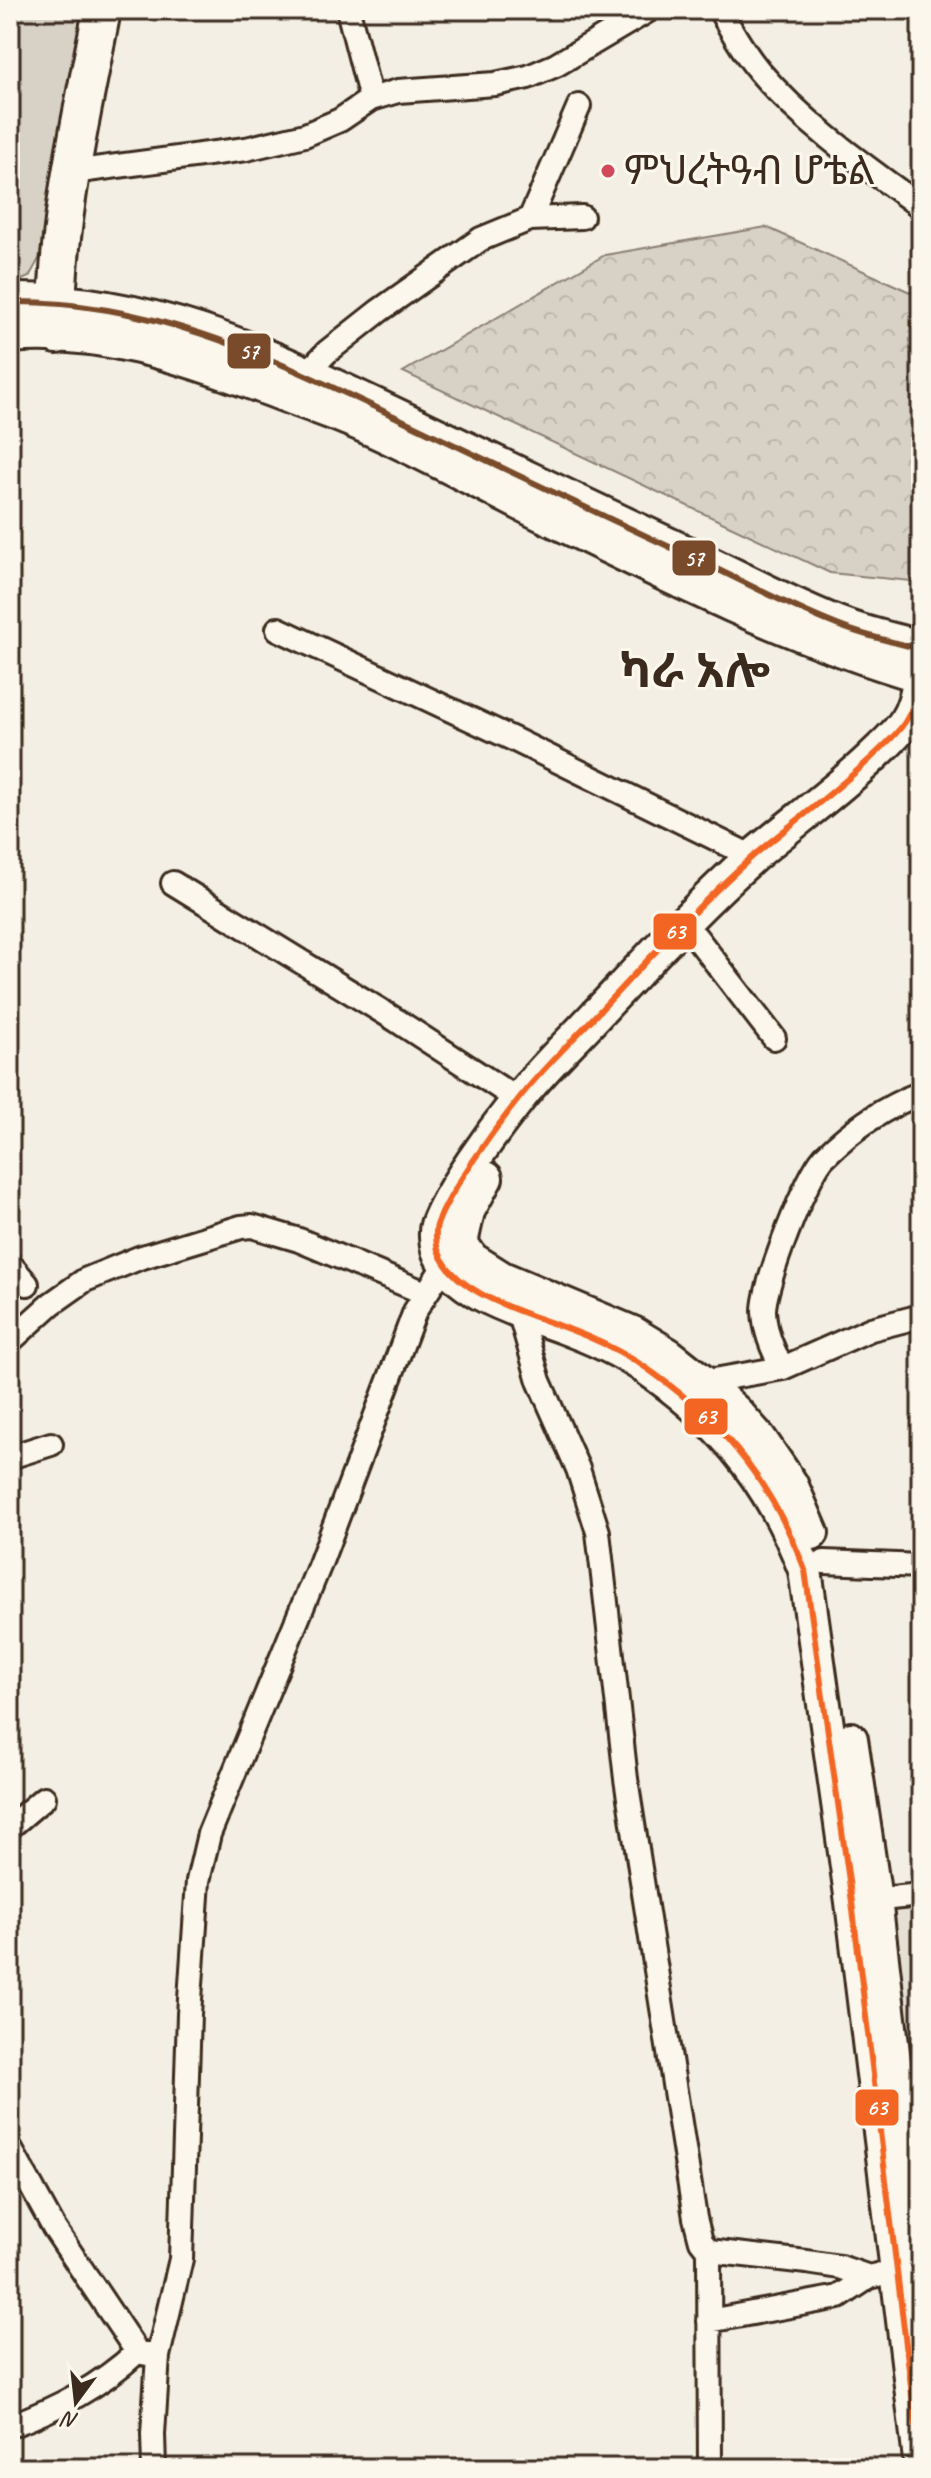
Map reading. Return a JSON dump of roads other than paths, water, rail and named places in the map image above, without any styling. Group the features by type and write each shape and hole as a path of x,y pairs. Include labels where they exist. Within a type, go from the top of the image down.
{"main road":[{"path":"56,318 72,172 102,10"},
{"path":"10,302 123,342 215,369 349,420 653,569 788,631 853,656 921,675 913,706 905,722 886,744 753,857 679,925 517,1099 461,1183 436,1228 437,1248 472,1259 502,1278 633,1333 669,1355 703,1382 760,1439 791,1484 824,1562 864,1901 921,2468"},
{"path":"10,336 56,318 101,307 202,333 306,374 844,628 921,649"},
{"path":"864,1901 805,1570 789,1528 741,1454 718,1428 655,1374 574,1331 519,1311 480,1292 459,1278 453,1253 468,1211 508,1144 534,1109 696,937 771,866 904,753 921,731"}],"street":[{"path":"348,10 371,99"},
{"path":"72,172 246,149 305,135 340,120 371,99 398,91 495,84 528,77 556,65 649,10"},
{"path":"720,10 738,42 787,101 890,186 921,207"},
{"path":"530,219 579,106"},
{"path":"306,374 327,352 481,239 530,219 582,217"},
{"path":"278,629 527,745 753,857"},
{"path":"173,883 517,1099"},
{"path":"696,937 774,1038"},
{"path":"783,1368 773,1351 764,1307 806,1186 822,1160 846,1137 876,1116 921,1093"},
{"path":"10,1341 51,1304 85,1280 139,1258 241,1227 252,1226 299,1240 425,1293"},
{"path":"154,2468 148,2354 181,2259 189,2014 198,1881 209,1834 320,1564 410,1326 425,1293 453,1253"},
{"path":"10,1264 27,1284"},
{"path":"519,1311 539,1381 578,1469 598,1532 630,1810 695,2218 701,2241 709,2251 710,2468"},
{"path":"703,1382 783,1368 871,1329 921,1316"},
{"path":"10,1457 51,1444"},
{"path":"824,1562 921,1566"},
{"path":"10,1827 44,1798"},
{"path":"864,1901 921,1895"},
{"path":"10,2148 54,2228 148,2354"},
{"path":"709,2251 901,2276"},
{"path":"709,2321 839,2297 901,2276"},
{"path":"10,2426 90,2390 148,2354"}],"place":[{"name":"ምህረትዓብ ሆቴል","path":"608,171"}],"district":[{"name":"ካራ አሎ","path":"695,671"}]}
